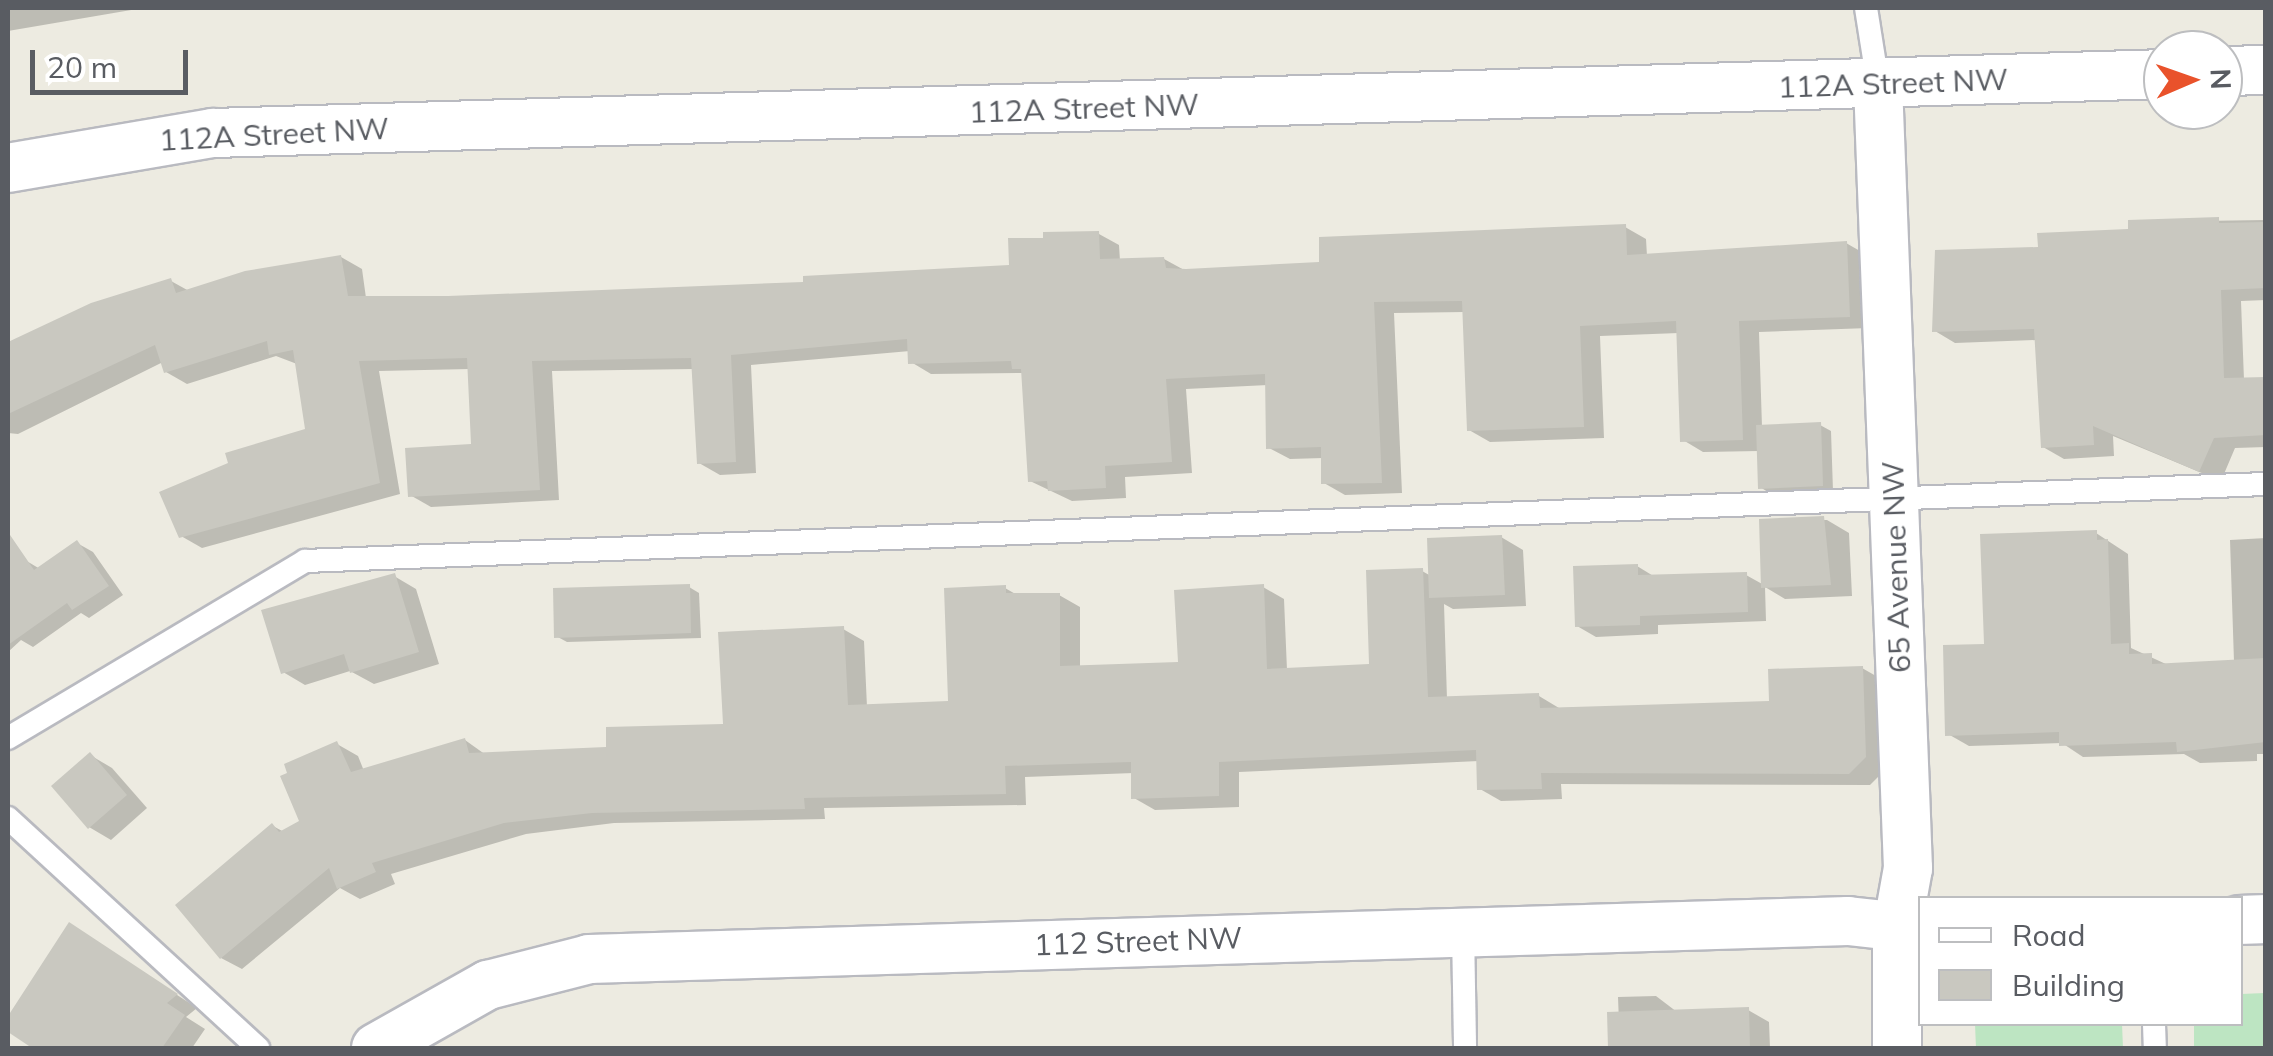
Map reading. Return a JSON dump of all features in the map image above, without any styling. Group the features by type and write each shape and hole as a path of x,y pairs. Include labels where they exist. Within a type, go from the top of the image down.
{"street":[{"name":"112A Street NW","path":"8,168 213,133 2143,75"},
{"name":"65 Avenue NW","path":"1878,84 1908,868 1909,929 1897,1048"},
{"name":"112 Street NW","path":"376,1048 488,985 589,959 1848,921 1909,929"}],"lane":[{"path":"1866,8 1878,84"},
{"path":"8,738 305,561 2266,484"},
{"path":"8,818 258,1048"},
{"path":"1463,930 1465,1048"}],"green space":[{"path":"2265,993 2265,1048 2194,1048 2194,1026 2243,1026 2243,994"},
{"path":"1975,1026 2122,1026 2123,1048 1976,1048"}],"building":[{"path":"2219,217 2219,223 2266,222 2266,288 2221,290 2224,378 2266,377 2266,435 2214,438 2199,472 2093,426 2094,445 2041,448 2034,329 1932,332 1935,250 2038,247 2037,233 2128,229 2128,220"},
{"path":"1626,224 1627,255 1847,241 1850,317 1739,321 1743,440 1680,442 1676,321 1580,326 1584,427 1467,431 1462,301 1374,302 1382,483 1321,484 1321,447 1266,449 1265,374 1166,379 1172,462 1105,466 1106,488 1048,491 1047,481 1028,482 1021,369 1012,369 1011,361 908,364 907,339 731,355 736,462 697,464 691,358 532,361 540,490 408,497 405,448 471,444 467,358 359,361 380,483 179,538 159,492 228,463 225,453 305,429 293,350 269,355 267,341 164,373 155,345 8,414 8,342 91,303 171,278 176,293 245,271 341,255 348,296 448,296 803,282 803,276 1009,265 1008,238 1043,238 1043,232 1099,231 1100,259 1164,257 1166,268 1186,269 1319,262 1319,237"},
{"path":"1821,422 1823,486 1758,489 1756,425"},
{"path":"1824,516 1831,585 1761,588 1759,519"},
{"path":"2097,530 2097,540 2108,539 2111,644 2129,643 2129,654 2152,653 2152,664 2266,658 2266,742 2177,752 2176,742 2059,746 2059,732 1945,736 1943,645 1984,644 1980,534"},
{"path":"8,532 34,570 77,540 109,586 72,610 67,603 8,645"},
{"path":"1502,535 1505,595 1429,598 1427,538"},
{"path":"1638,564 1638,575 1747,572 1748,612 1640,616 1640,625 1575,627 1573,566"},
{"path":"1423,568 1428,697 1539,693 1540,708 1769,701 1768,669 1863,666 1866,757 1849,774 1541,773 1542,789 1477,790 1476,750 1219,762 1219,796 1131,799 1131,762 1005,766 1006,794 804,798 805,809 592,813 504,823 372,863 376,872 337,889 329,868 220,959 175,905 272,823 279,832 299,821 280,776 287,773 284,764 337,741 351,772 465,738 469,753 606,747 606,727 723,724 718,632 844,626 848,705 948,701 944,588 1006,585 1006,593 1060,593 1060,666 1178,662 1174,590 1264,584 1267,669 1369,664 1366,570"},
{"path":"395,573 419,652 350,673 344,654 281,674 261,610"},
{"path":"690,584 691,633 554,638 553,588"},
{"path":"90,752 127,795 88,829 51,786"},
{"path":"69,922 178,994 167,1003 185,1015 162,1048 32,1048 8,1032 8,1016"},
{"path":"1749,1007 1750,1048 1608,1048 1607,1012"}]}
